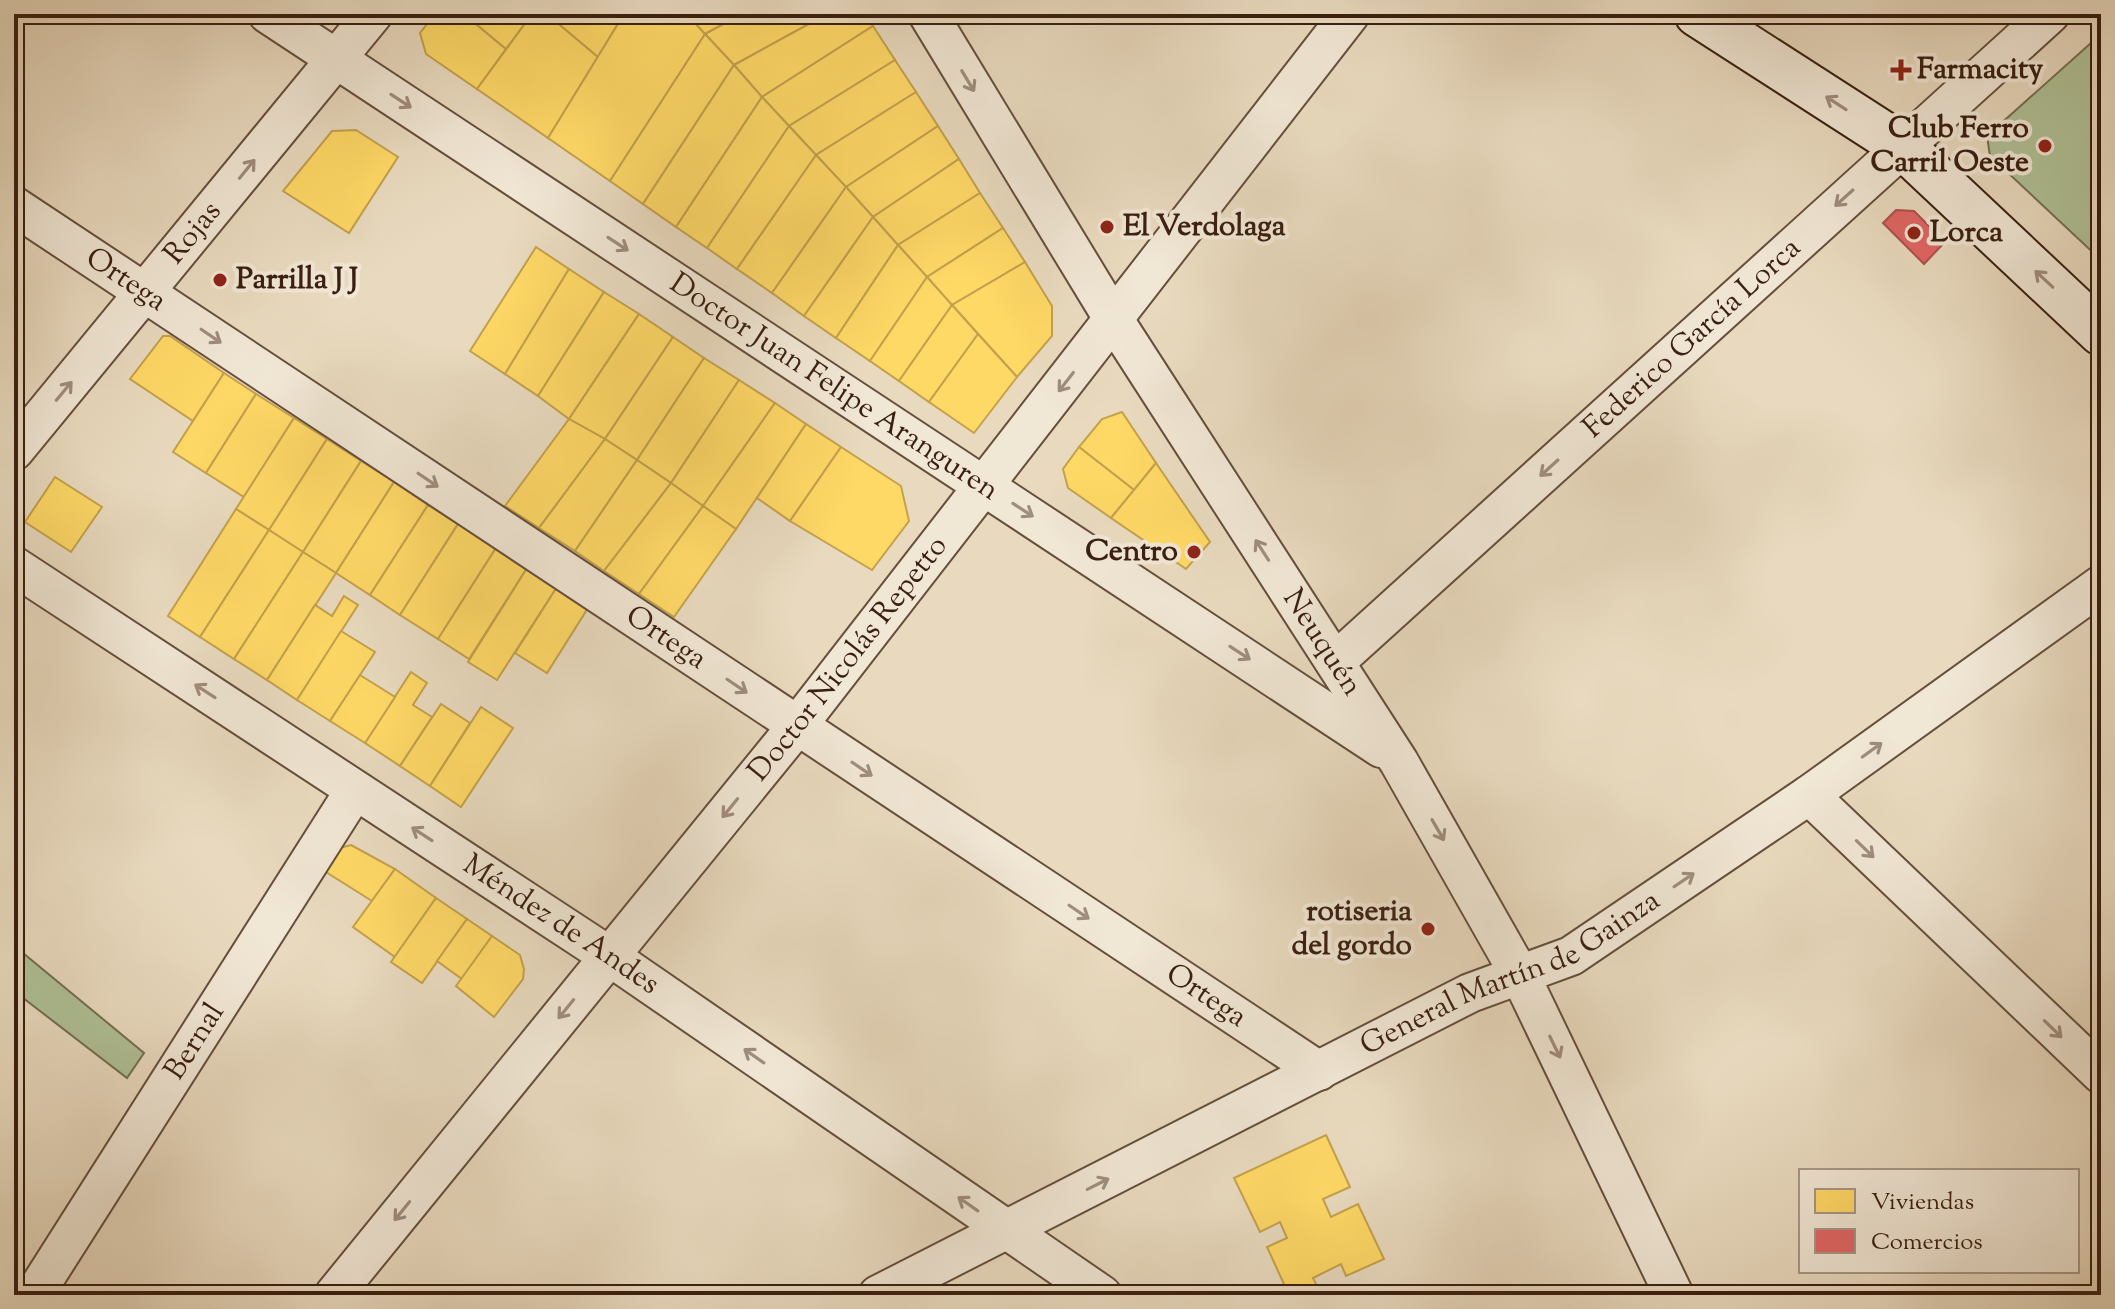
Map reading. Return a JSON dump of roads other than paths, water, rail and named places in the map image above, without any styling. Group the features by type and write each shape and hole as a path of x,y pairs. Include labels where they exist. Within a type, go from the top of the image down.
{"street":[{"name":"Doctor Juan Felipe Aranguren","path":"268,14 1363,734 1399,762"},
{"name":"Rojas","path":"14,451 373,14"},
{"name":"Neuquén","path":"928,14 1114,320 1399,762 1521,977 1674,1295"},
{"name":"Doctor Nicolás Repetto","path":"334,1295 797,726 1350,14"},
{"path":"1697,14 1902,146 2101,333"},
{"name":"Federico García Lorca","path":"1335,662 2050,14"},
{"name":"Ortega","path":"14,206 1319,1071"},
{"name":"Méndez de Andes","path":"14,566 609,956 1006,1230 1050,1281 1102,1295"},
{"name":"General Martín de Gainza","path":"878,1295 1470,993 1521,977 1571,956 1809,795 2101,585"},
{"name":"Bernal","path":"34,1295 355,790"},
{"path":"1809,795 2101,1074"},
{"path":"1050,1281 1062,1202"}],"place":[{"name":"Farmacity","path":"1901,70"},
{"name":"Club Ferro Carril Oeste","path":"2045,146"},
{"name":"El Verdolaga","path":"1107,227"},
{"name":"Lorca","path":"1914,233"},
{"name":"Parrilla J J","path":"220,280"},
{"name":"Centro","path":"1194,552"},
{"name":"rotiseria del gordo","path":"1428,929"}]}
